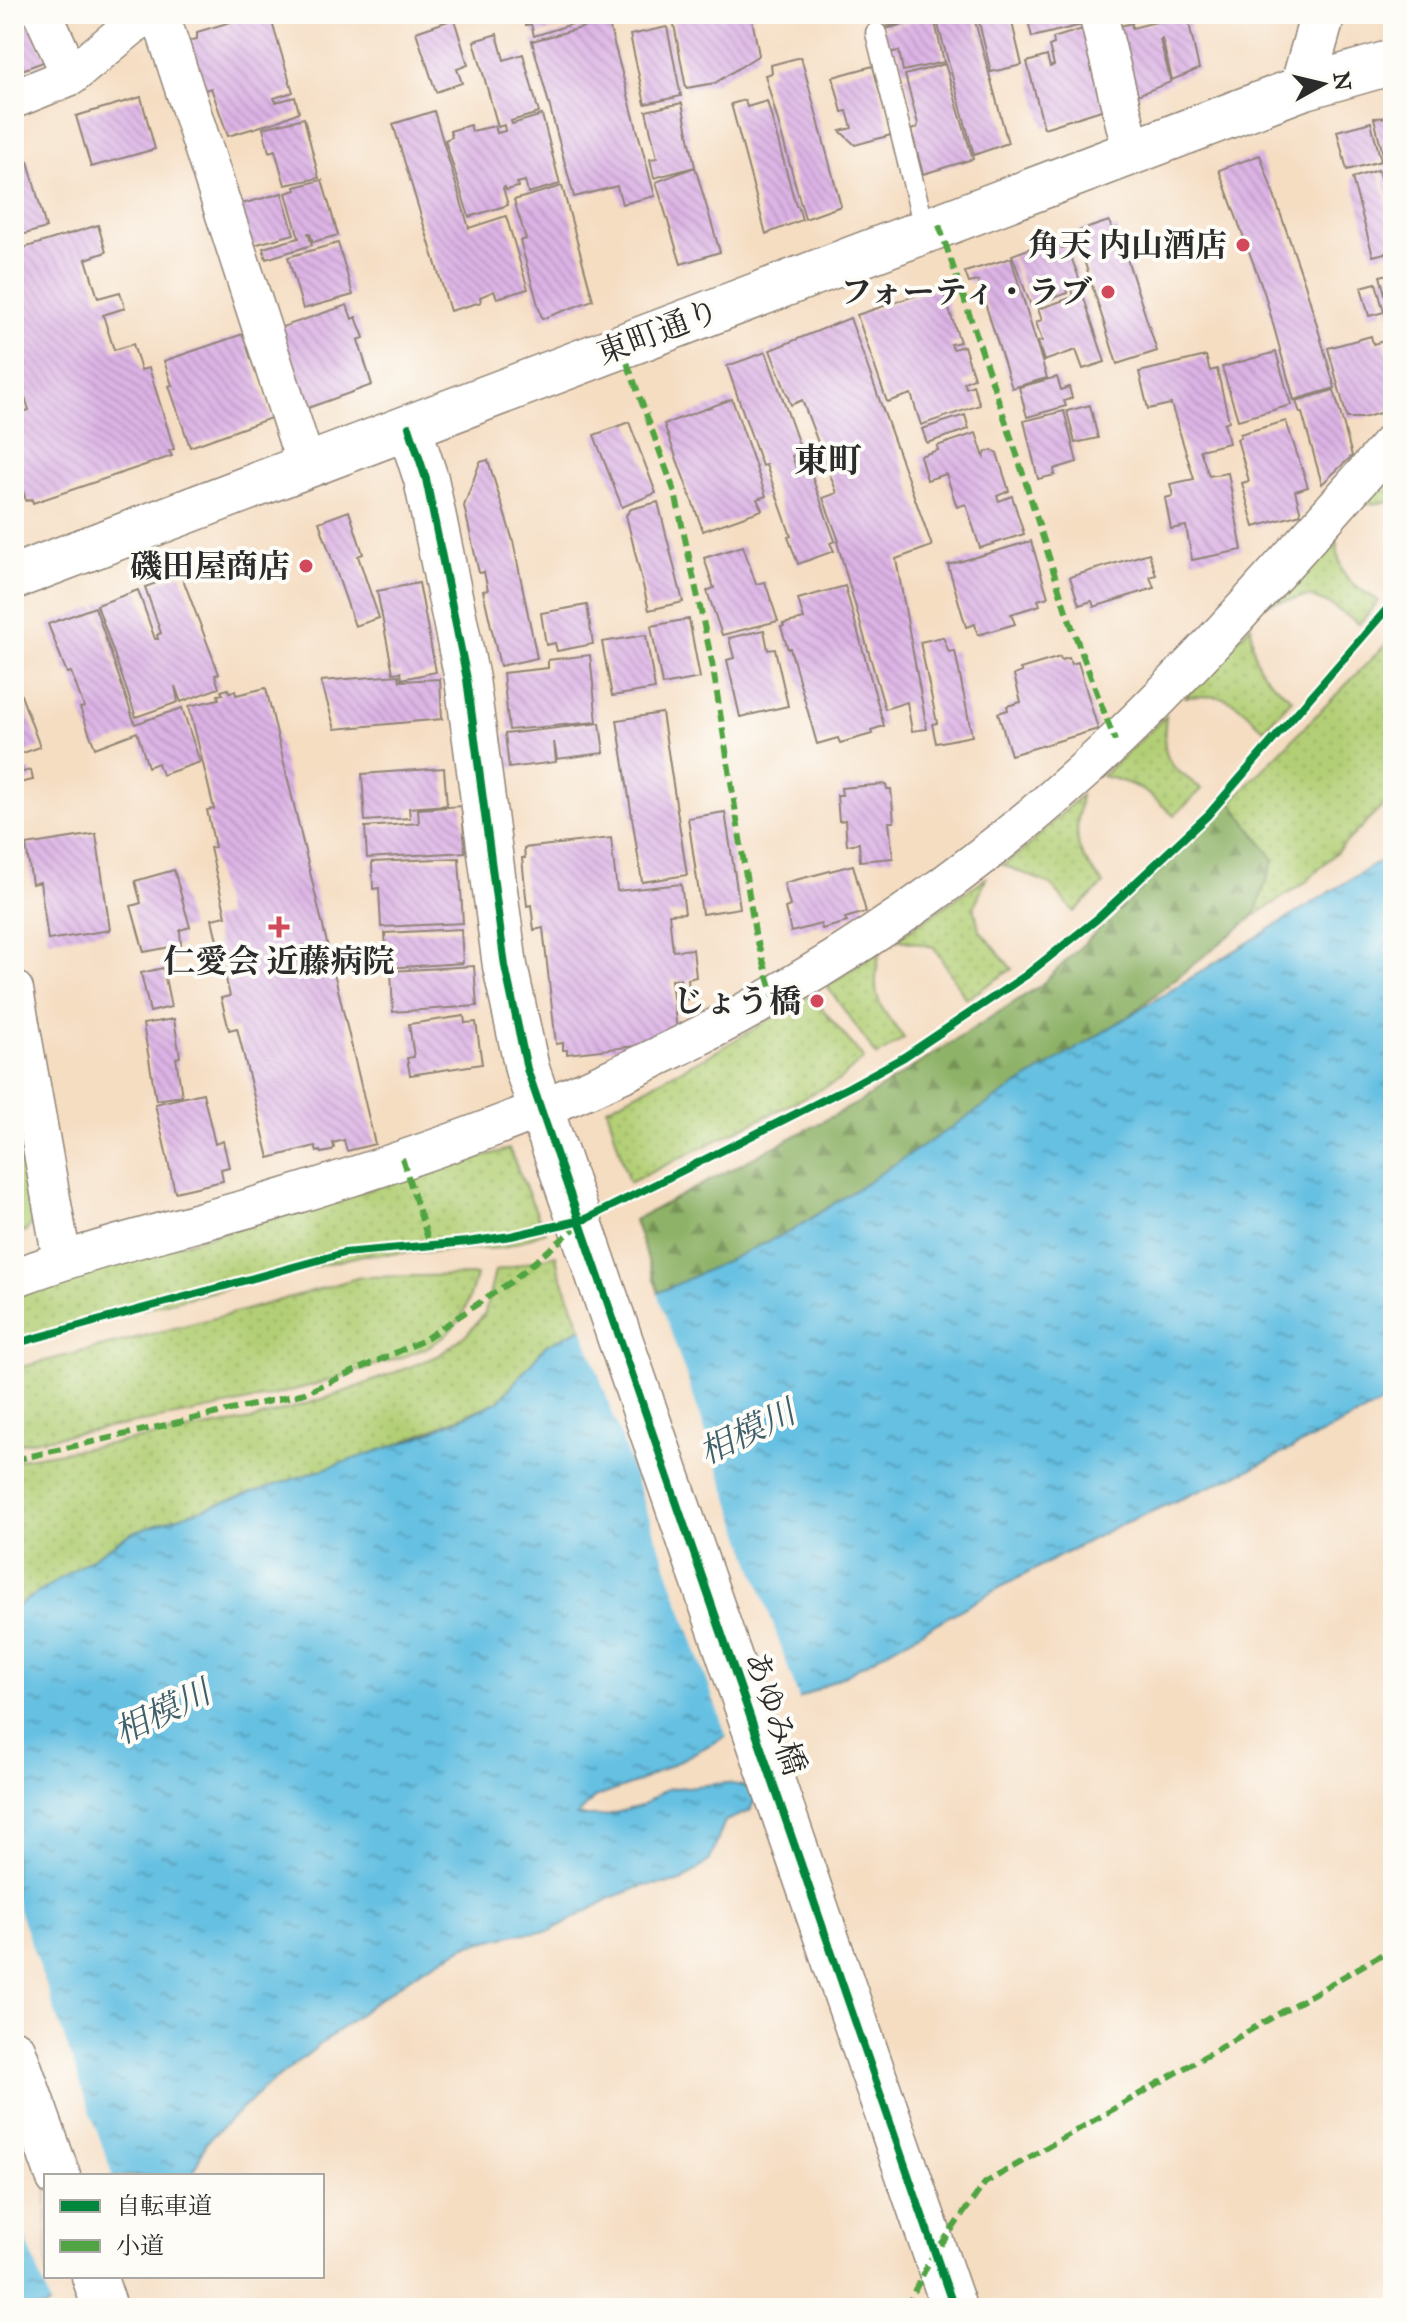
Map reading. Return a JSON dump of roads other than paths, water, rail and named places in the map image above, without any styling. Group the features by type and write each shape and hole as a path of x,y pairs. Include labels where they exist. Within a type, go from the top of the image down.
{"street":[{"path":"43,14 71,76"},
{"path":"14,99 71,76 146,14"},
{"path":"160,14 306,465"},
{"path":"1098,14 1132,152"},
{"path":"1302,88 1323,14"},
{"name":"東町通り","path":"14,577 1302,88 1393,62"},
{"name":"あゆみ橋","path":"409,427 426,479 467,679 505,966 519,1039 954,2308"},
{"path":"14,1278 62,1260 545,1121 774,997 830,963 961,872 1060,791 1174,683 1393,442"},
{"path":"14,990 62,1260"},
{"path":"14,2052 57,2174"},
{"path":"95,2278 105,2308"}],"lane":[{"path":"876,33 925,231"}],"water":[{"name":"相模川","path":"1393,853 1393,1398 1251,1469 1113,1528 843,1676 638,1782 594,1798 577,1816 604,1816 641,1806 666,1789 726,1783 759,1789 750,1811 725,1821 710,1860 681,1882 643,1886 611,1898 550,1931 516,1934 466,1946 419,1971 262,2090 206,2142 193,2174 44,2174 44,2278 83,2278 45,2308 14,2308 14,1608 133,1532 417,1438 499,1401 546,1345 793,1230 995,1099"}],"place":[{"name":"角天 内山酒店","path":"1243,245"},
{"name":"フォーティ・ラブ","path":"1108,292"},
{"name":"磯田屋商店","path":"306,566"},
{"name":"仁愛会 近藤病院","path":"279,927"},
{"name":"じょう橋","path":"817,1001"}],"district":[{"name":"東町","path":"828,460"}]}
